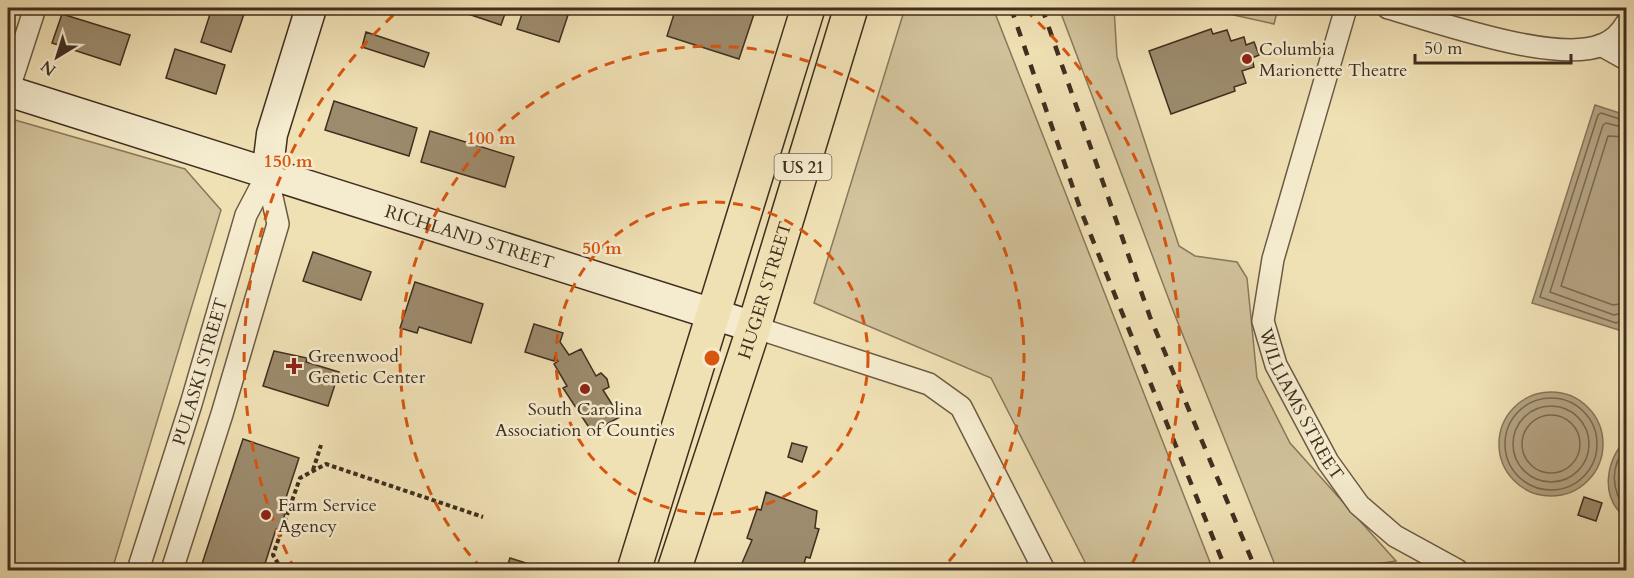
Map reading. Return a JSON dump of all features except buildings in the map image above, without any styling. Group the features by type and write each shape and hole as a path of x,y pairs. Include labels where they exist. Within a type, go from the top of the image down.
{"highway":[{"name":"US 21","path":"634,570 808,8"},
{"name":"HUGER STREET","path":"674,570 754,327 851,8"}],"street":[{"path":"8,91 35,8"},
{"name":"PULASKI STREET","path":"172,570 222,414 278,225 267,175 272,134 311,8"},
{"name":"WILLIAMS STREET","path":"1346,8 1273,259 1263,321 1276,365 1328,462 1359,505 1395,536 1457,570"},
{"path":"1388,8 1537,47 1566,50 1601,45 1620,34 1626,24"},
{"path":"1601,45 1626,59"},
{"name":"RICHLAND STREET","path":"8,91 929,384 961,407 1044,570"},
{"name":"PULASKI STREET","path":"138,570 246,215 267,175"}],"path":[{"path":"313,471 321,445"},
{"path":"282,570 273,555 300,478 326,464 483,517"}],"shaded area":[{"path":"905,8 993,8 1213,570 1089,570 991,378 814,303"},
{"path":"1059,8 1114,8 1117,57 1179,246 1195,256 1237,262 1247,278 1257,378 1290,443 1396,561 1339,570 1277,570 1174,313"},
{"path":"1202,8 1278,8 1274,24"},
{"path":"8,118 185,169 221,210 112,570 22,570 8,566"}],"water":[{"path":"1595,105 1626,115 1626,317 1622,331 1532,303"},
{"path":"1551,392 1571,396 1580,401 1594,415 1599,424 1603,444 1599,464 1594,473 1580,487 1571,492 1551,496 1531,492 1522,487 1508,473 1503,464 1499,444 1503,424 1508,415 1522,401 1531,396"},
{"path":"1626,439 1626,518 1612,500 1608,479 1614,458"}],"railway":[{"path":"1011,8 1081,211 1226,570"},
{"path":"1042,8 1150,317 1256,570"}],"place":[{"name":"Columbia Marionette Theatre","path":"1247,59"},
{"name":"Greenwood Genetic Center","path":"294,366"},
{"name":"South Carolina Association of Counties","path":"585,389"},
{"name":"Farm Service Agency","path":"266,515"}]}
